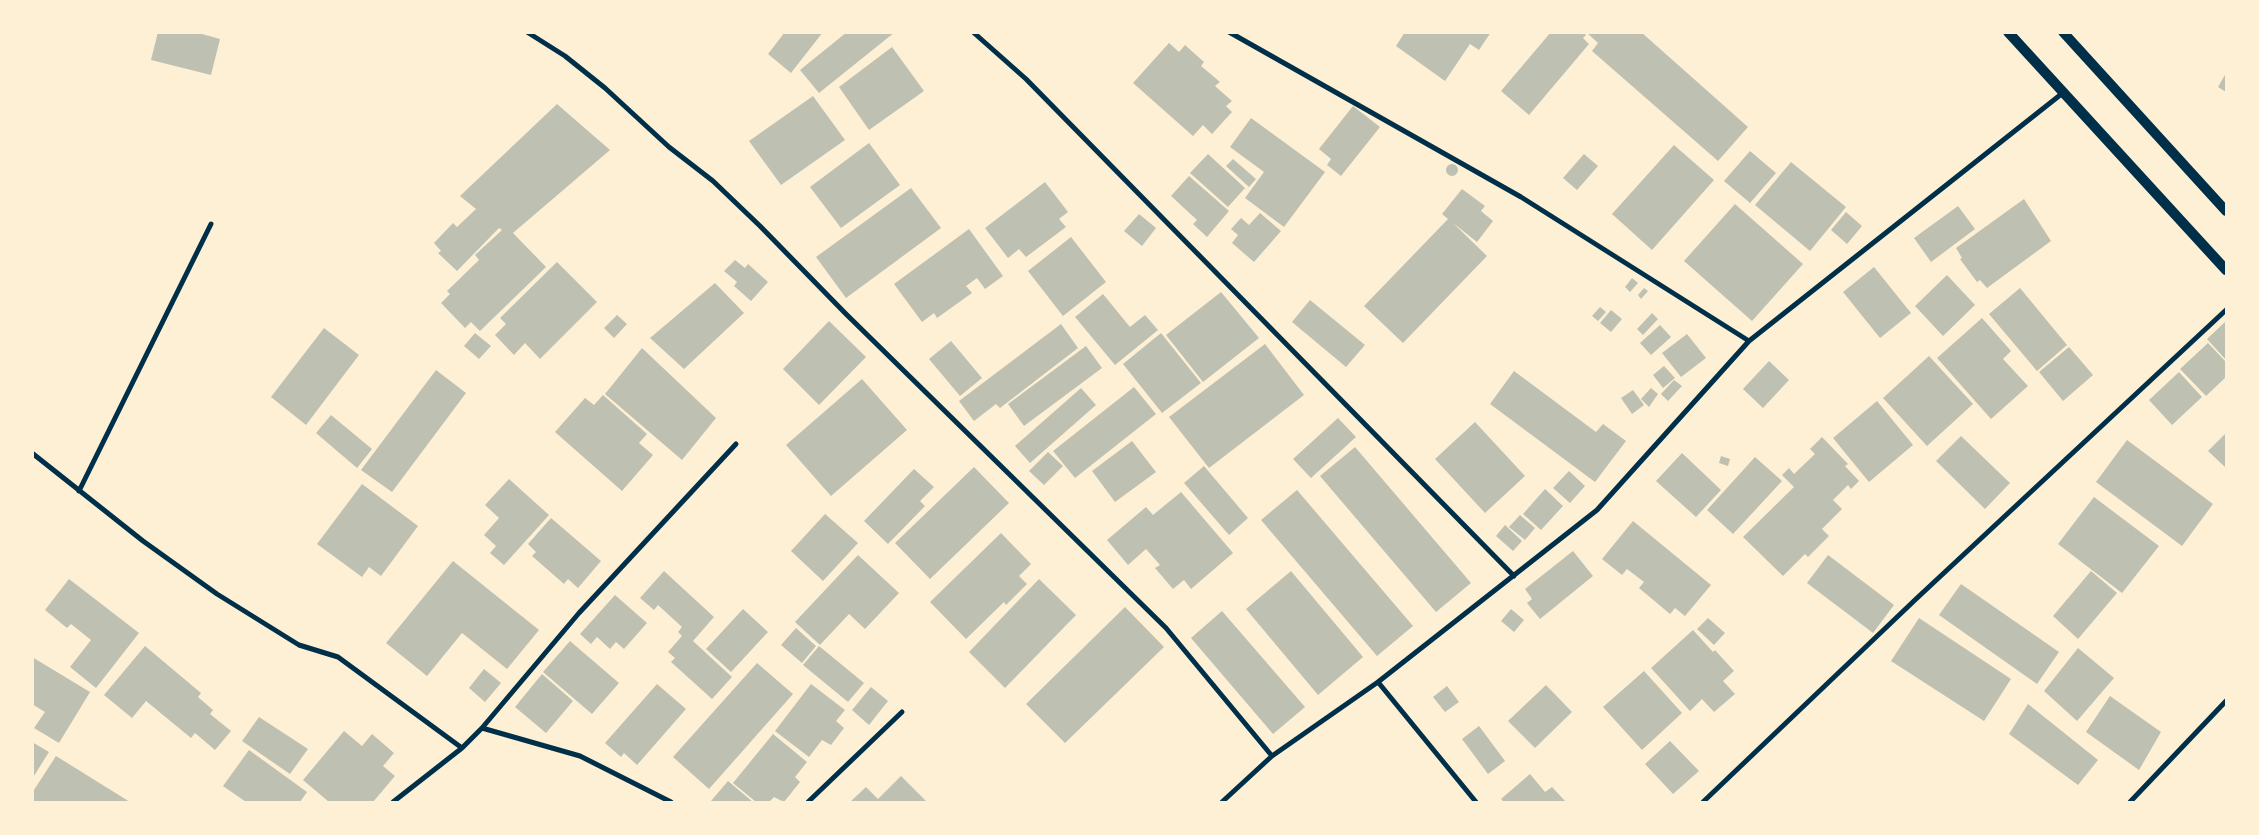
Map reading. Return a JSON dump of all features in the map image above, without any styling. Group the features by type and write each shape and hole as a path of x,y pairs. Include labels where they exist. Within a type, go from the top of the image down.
{"main road":[{"path":"2008,32 2226,270"},
{"path":"2063,32 2226,211"}],"street":[{"path":"528,32 565,56 605,88 669,147 713,181 760,226 846,314 1166,628 1272,756"},
{"path":"973,32 1026,79 1514,576"},
{"path":"1229,32 1521,197 1750,341"},
{"path":"1222,802 1272,756 1378,682 1598,510 1750,341 2064,92"},
{"path":"79,490 211,224"},
{"path":"1703,802 1916,599 2226,310"},
{"path":"393,802 462,748 482,728 579,612 736,444"},
{"path":"32,453 143,541 217,594 299,644 338,658 462,748"},
{"path":"1378,682 1476,802"},
{"path":"2130,802 2226,701"},
{"path":"808,802 902,712"},
{"path":"482,728 580,756 671,802"}],"building":[{"path":"158,32 203,32 202,34 220,39 211,75 151,60"},
{"path":"785,32 823,32 791,73 768,54"},
{"path":"847,32 895,32 819,93 800,70"},
{"path":"1405,32 1491,32 1479,50 1470,44 1445,81 1396,46"},
{"path":"1551,32 1583,32 1586,35 1583,38 1589,44 1529,115 1501,91"},
{"path":"1586,32 1641,32 1748,127 1718,161 1592,51 1598,43"},
{"path":"1169,43 1179,52 1185,45 1204,62 1201,66 1220,82 1215,86 1232,101 1226,106 1232,112 1212,134 1203,125 1193,136 1133,83"},
{"path":"892,47 924,91 869,130 839,87"},
{"path":"2226,73 2226,92 2218,87"},
{"path":"813,96 845,140 781,185 749,141"},
{"path":"557,104 610,150 513,233 546,267 480,331 471,322 465,328 441,303 450,294 447,291 479,260 475,255 502,230 499,228 457,271 438,253 441,251 434,243 453,223 457,227 476,209 460,196"},
{"path":"1353,106 1380,127 1341,176 1327,165 1331,159 1319,149"},
{"path":"1251,118 1325,172 1284,227 1245,198 1264,172 1230,147"},
{"path":"869,143 900,185 841,228 810,187"},
{"path":"1674,145 1714,180 1652,250 1612,214"},
{"path":"1750,151 1776,173 1750,203 1724,181"},
{"path":"1208,154 1245,188 1228,207 1190,173"},
{"path":"1584,154 1598,166 1577,190 1563,178"},
{"path":"1233,159 1256,179 1249,187 1226,166"},
{"path":"1791,162 1846,207 1810,251 1755,205"},
{"path":"1450,164 1454,164 1458,170 1454,176 1450,176 1446,172 1446,168"},
{"path":"1189,176 1229,211 1207,237 1193,224 1197,220 1171,196"},
{"path":"1045,182 1068,212 1059,219 1066,227 1026,257 1019,249 1008,258 985,228"},
{"path":"911,188 941,228 846,298 816,257"},
{"path":"1462,189 1485,206 1481,211 1493,221 1477,242 1453,223 1487,256 1403,343 1364,306 1448,219 1442,214"},
{"path":"2024,199 2051,241 1987,288 1980,280 1977,282 1960,259 1962,258 1956,248"},
{"path":"1735,204 1803,264 1752,321 1684,261"},
{"path":"1958,206 1975,229 1931,262 1914,238"},
{"path":"1846,212 1862,226 1847,244 1831,230"},
{"path":"1260,213 1281,231 1254,262 1232,243 1238,235 1231,229 1241,218 1249,225"},
{"path":"1139,214 1156,228 1142,246 1124,231"},
{"path":"969,229 1003,276 985,289 977,278 966,286 972,293 937,318 934,313 922,322 894,284"},
{"path":"1071,237 1106,282 1063,316 1028,271"},
{"path":"735,260 745,268 748,264 768,282 751,301 734,286 737,282 724,271"},
{"path":"557,262 597,302 540,359 525,343 514,355 495,335 506,324 500,318"},
{"path":"1874,267 1911,313 1880,338 1843,292"},
{"path":"1947,275 1975,305 1943,336 1915,306"},
{"path":"1632,278 1638,283 1630,292 1625,287"},
{"path":"715,283 744,313 684,369 650,338"},
{"path":"1644,288 1648,291 1641,299 1638,295"},
{"path":"2020,288 2067,345 2037,371 1989,314"},
{"path":"1221,292 1259,338 1203,382 1166,335"},
{"path":"1103,294 1130,327 1145,315 1158,330 1115,365 1075,317"},
{"path":"1310,300 1365,345 1346,367 1292,322"},
{"path":"1600,307 1606,312 1598,321 1592,316"},
{"path":"1611,310 1622,319 1611,332 1600,323"},
{"path":"1652,313 1658,319 1643,335 1637,329"},
{"path":"617,315 627,324 614,338 604,328"},
{"path":"1982,318 2011,351 2003,359 2028,386 1991,419 1937,358"},
{"path":"829,321 866,357 819,405 783,369"},
{"path":"2226,321 2226,360 2207,339"},
{"path":"1061,324 1078,348 1000,408 996,404 974,421 959,401"},
{"path":"1660,325 1671,337 1651,355 1640,343"},
{"path":"324,328 359,355 306,425 271,397"},
{"path":"475,333 491,346 479,359 464,346"},
{"path":"1161,333 1201,383 1162,413 1123,364"},
{"path":"1687,334 1706,358 1681,377 1662,353"},
{"path":"951,341 982,378 960,396 929,359"},
{"path":"2208,343 2226,362 2226,377 2206,396 2180,369"},
{"path":"1265,344 1304,395 1209,468 1169,417"},
{"path":"1086,346 1102,368 1024,426 1008,404"},
{"path":"2069,347 2093,375 2063,401 2039,372"},
{"path":"642,348 716,418 682,460 605,394"},
{"path":"1929,356 1973,404 1927,446 1883,398"},
{"path":"1769,361 1789,380 1763,408 1743,389"},
{"path":"1664,366 1675,378 1663,388 1653,375"},
{"path":"436,370 466,393 392,492 361,470"},
{"path":"1514,371 1596,432 1603,424 1626,441 1595,482 1490,404"},
{"path":"2179,372 2202,397 2172,425 2149,400"},
{"path":"862,379 907,430 831,496 786,445"},
{"path":"1674,380 1682,386 1668,401 1661,394"},
{"path":"1134,387 1156,414 1075,478 1053,451"},
{"path":"1081,388 1096,405 1030,463 1015,446"},
{"path":"1651,388 1658,394 1649,407 1641,399"},
{"path":"1633,390 1644,405 1632,414 1621,398"},
{"path":"603,395 647,434 639,443 653,455 622,491 555,432 585,398 594,405"},
{"path":"1877,401 1913,445 1869,482 1833,438"},
{"path":"331,415 372,449 357,468 316,433"},
{"path":"1338,418 1356,437 1311,478 1293,459"},
{"path":"1475,422 1525,476 1485,513 1435,459"},
{"path":"2226,433 2226,468 2208,451"},
{"path":"1961,436 2010,483 1985,509 1936,461"},
{"path":"1822,437 1848,464 1845,466 1859,481 1851,489 1848,485 1833,500 1842,509 1822,529 1829,536 1808,557 1805,554 1783,576 1743,537 1794,487 1782,475 1789,468 1794,474 1815,454 1810,449"},
{"path":"2127,440 2213,504 2182,546 2096,482"},
{"path":"1132,441 1156,472 1115,502 1092,471"},
{"path":"1355,447 1471,583 1436,612 1320,476"},
{"path":"1048,452 1063,466 1044,485 1029,471"},
{"path":"1682,453 1721,490 1696,517 1656,481"},
{"path":"1721,456 1730,459 1728,466 1719,463"},
{"path":"1755,457 1782,481 1733,534 1707,510"},
{"path":"1204,466 1248,518 1229,535 1184,483"},
{"path":"974,467 1009,503 930,579 895,543"},
{"path":"914,469 934,487 920,501 925,506 888,544 864,521"},
{"path":"1569,471 1585,486 1570,503 1553,488"},
{"path":"509,479 549,515 504,565 490,553 496,546 484,535 499,518 485,505"},
{"path":"362,484 418,526 381,576 369,567 362,577 317,544"},
{"path":"1545,489 1563,506 1541,530 1523,514"},
{"path":"1297,490 1413,626 1377,656 1261,520"},
{"path":"1181,492 1233,553 1191,589 1184,580 1173,589 1155,568 1160,565 1146,549 1128,565 1107,540 1146,507 1153,515"},
{"path":"2094,497 2159,546 2122,593 2058,544"},
{"path":"825,514 858,543 823,581 791,551"},
{"path":"1520,515 1535,528 1525,540 1509,527"},
{"path":"551,518 601,561 578,588 568,579 564,584 532,556 536,552 528,544"},
{"path":"1633,521 1711,585 1685,616 1675,608 1670,614 1639,588 1644,582 1627,569 1622,575 1602,559"},
{"path":"1505,525 1522,541 1513,551 1496,536"},
{"path":"1001,533 1031,564 1019,576 1027,584 1006,605 1004,602 966,639 930,602"},
{"path":"1573,551 1593,576 1540,619 1527,603 1532,599 1525,589"},
{"path":"858,555 899,593 865,629 849,614 820,645 795,622"},
{"path":"1828,555 1894,605 1873,633 1807,583"},
{"path":"453,561 539,630 507,669 462,633 427,676 386,643"},
{"path":"664,571 714,617 693,641 732,677 712,699 671,662 675,658 668,652 682,636 678,632 682,627 658,605 654,610 640,598"},
{"path":"1291,571 1363,657 1318,695 1246,609"},
{"path":"2091,571 2117,593 2078,639 2053,616"},
{"path":"69,579 139,633 96,688 70,667 91,640 71,624 67,628 45,610"},
{"path":"1039,579 1076,615 1005,688 969,652"},
{"path":"1961,584 2059,652 2037,684 1939,615"},
{"path":"615,595 647,623 624,649 616,642 610,649 597,637 591,644 580,634"},
{"path":"1125,607 1164,647 1065,743 1026,704"},
{"path":"743,609 768,632 731,672 706,649"},
{"path":"1511,609 1524,620 1514,632 1501,621"},
{"path":"1222,611 1305,707 1273,734 1191,638"},
{"path":"1708,618 1725,633 1714,645 1697,629"},
{"path":"1919,618 2011,679 1984,721 1891,661"},
{"path":"796,628 816,646 802,663 781,645"},
{"path":"1693,630 1734,671 1723,681 1735,694 1714,712 1702,699 1690,711 1651,668"},
{"path":"570,641 619,683 592,714 543,672"},
{"path":"145,646 201,693 198,697 213,710 210,714 231,731 215,750 195,733 191,738 146,701 132,718 104,695"},
{"path":"819,646 864,683 848,702 803,665"},
{"path":"2078,648 2114,678 2077,721 2044,691"},
{"path":"32,657 90,692 59,743 34,728 45,712 32,704"},
{"path":"757,663 793,694 709,789 673,757"},
{"path":"484,669 501,683 485,702 469,688"},
{"path":"1644,671 1682,713 1642,750 1603,707"},
{"path":"542,674 573,701 546,733 515,707"},
{"path":"657,684 686,709 637,765 624,753 621,757 605,743"},
{"path":"811,684 845,710 836,721 844,728 831,745 822,740 809,757 775,731"},
{"path":"1546,685 1572,712 1535,748 1508,721"},
{"path":"1447,686 1459,702 1445,712 1433,697"},
{"path":"871,687 888,701 869,725 852,710"},
{"path":"2110,696 2161,732 2139,770 2086,732"},
{"path":"2028,704 2098,760 2078,785 2009,734"},
{"path":"259,717 308,749 290,774 242,741"},
{"path":"1479,726 1505,761 1488,774 1462,739"},
{"path":"344,731 362,746 372,734 394,753 383,766 395,776 373,802 329,802 303,780"},
{"path":"773,734 807,762 795,777 800,782 784,802 774,797 769,802 756,802 733,783"},
{"path":"1670,741 1699,771 1673,794 1645,764"},
{"path":"32,742 49,752 32,779"},
{"path":"249,750 307,792 300,802 246,802 223,786"},
{"path":"56,756 130,802 32,802 32,793"},
{"path":"1530,774 1545,792 1552,787 1566,802 1504,802 1501,799"},
{"path":"901,776 927,802 850,802 866,787 878,799"},
{"path":"728,781 753,802 711,801"}]}
